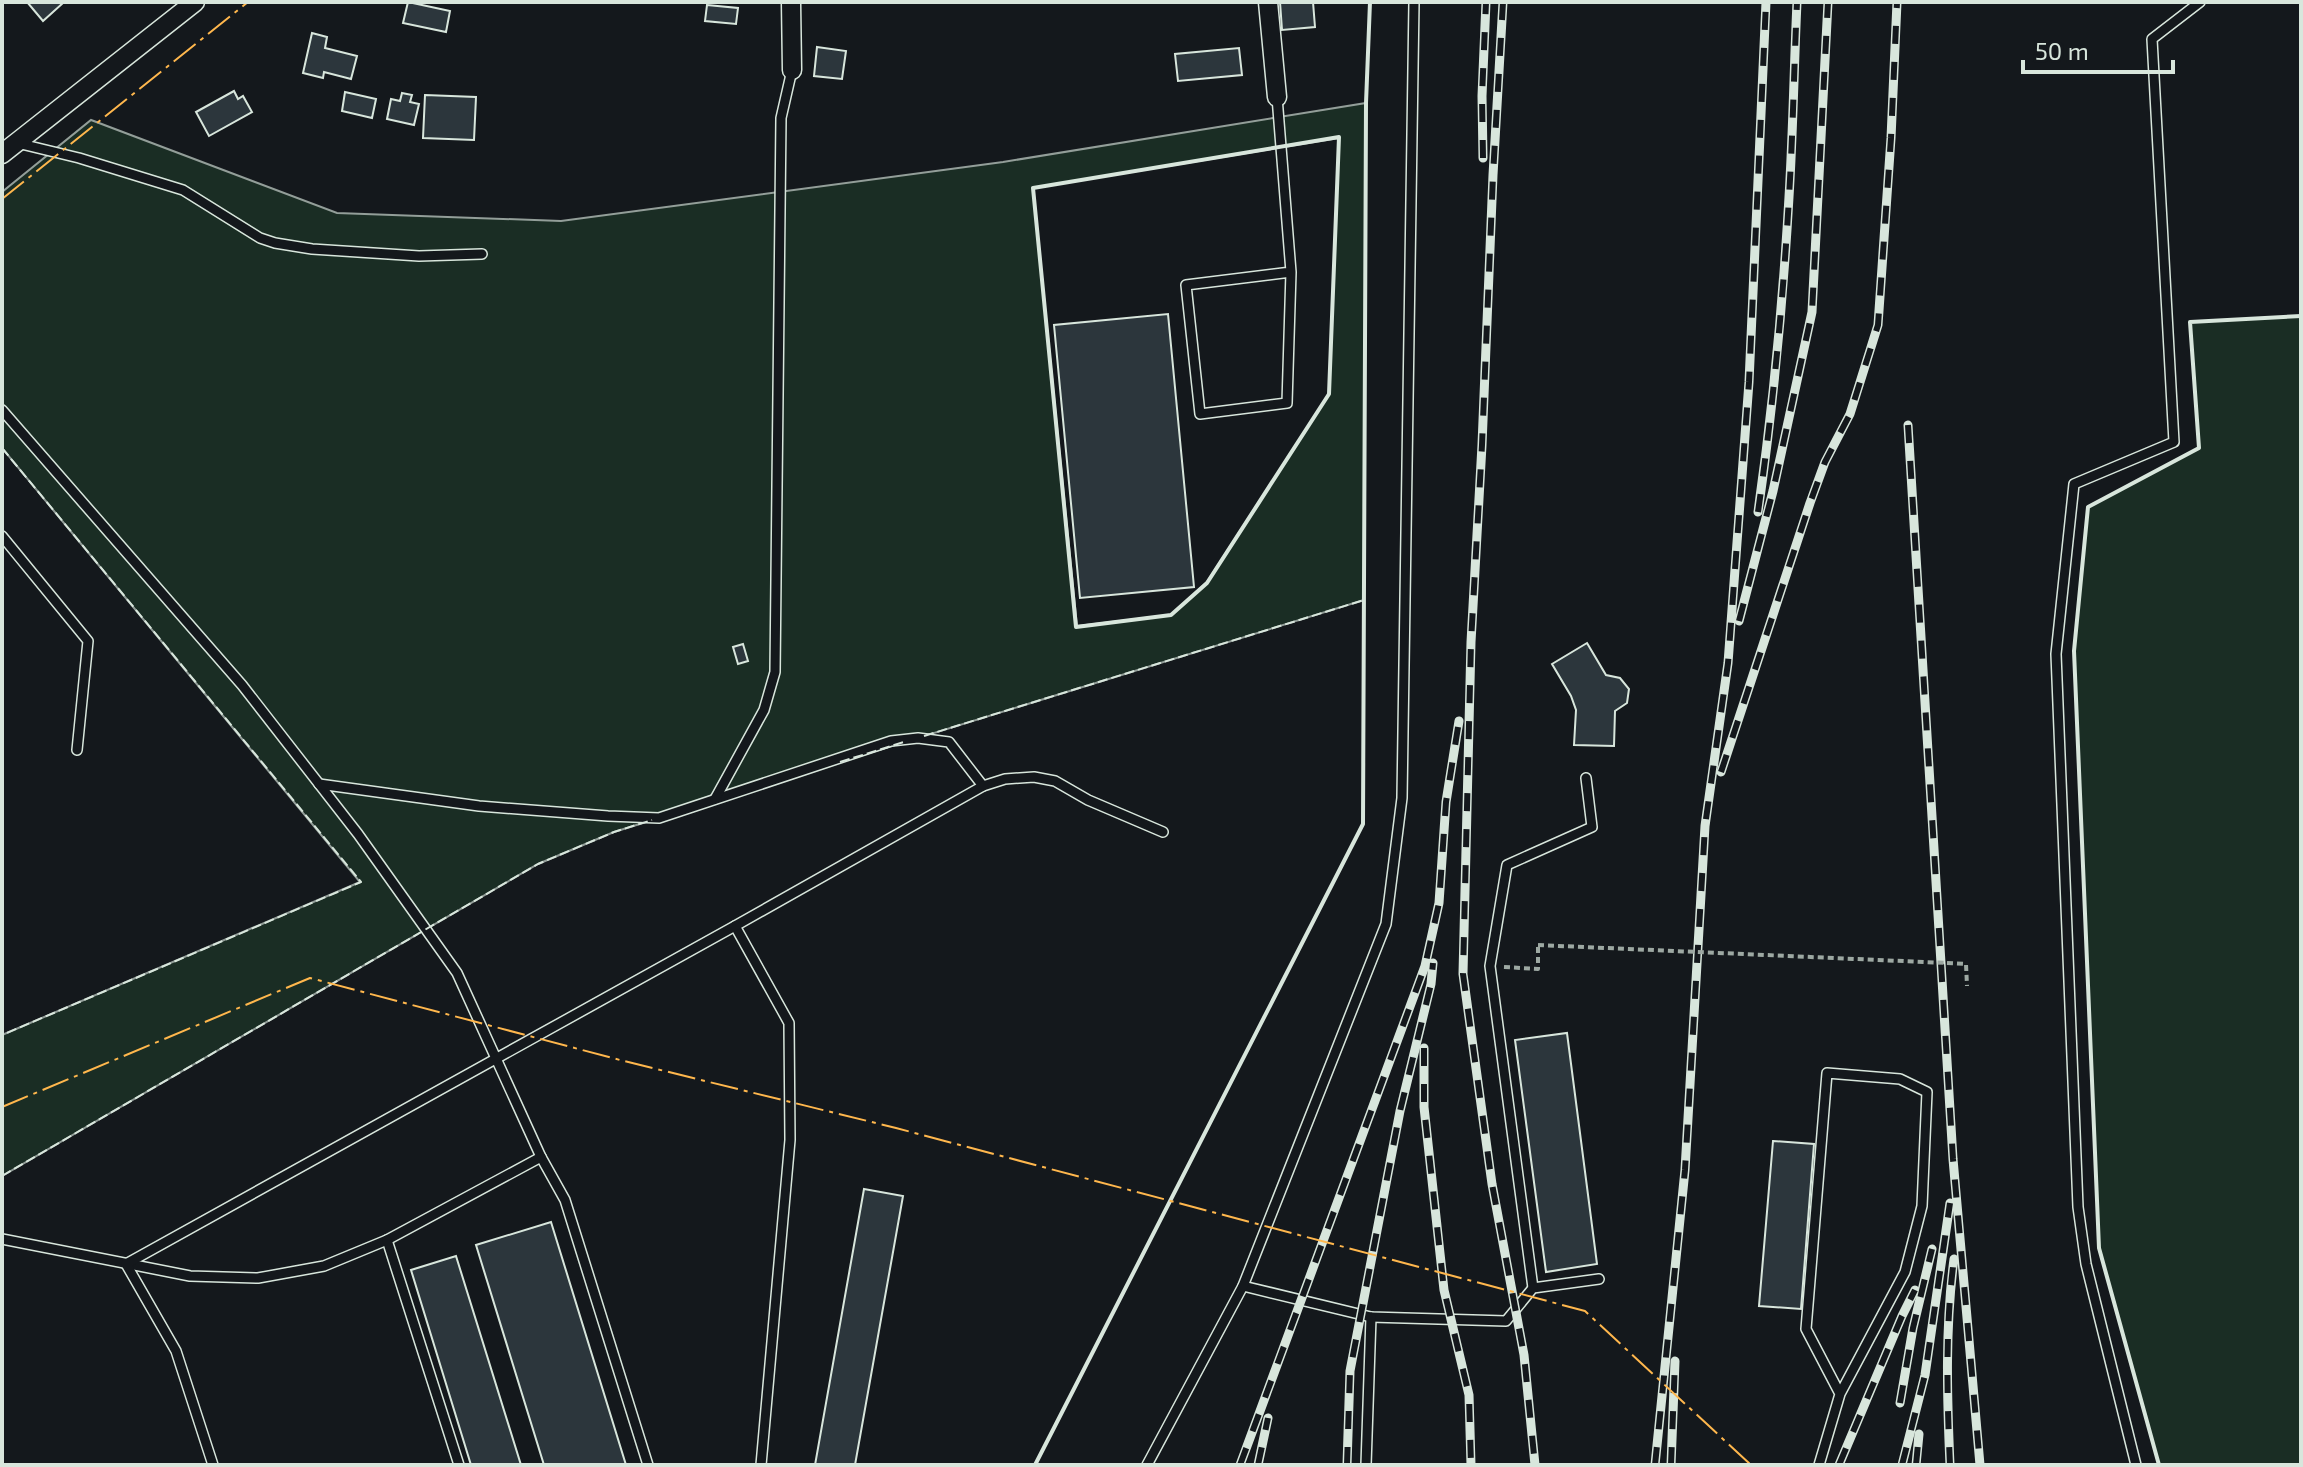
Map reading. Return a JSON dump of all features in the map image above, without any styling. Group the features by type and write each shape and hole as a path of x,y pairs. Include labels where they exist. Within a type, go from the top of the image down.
{"street":[{"path":"9,148 195,2"},
{"path":"791,2 792,70"},
{"path":"1268,2 1277,97"}],"lane":[{"path":"1147,1465 1243,1286 1386,924 1402,798 1414,2"},
{"path":"2136,1465 2086,1264 2078,1207 2056,654 2074,484 2174,442 2152,39 2200,2"},
{"path":"715,799 764,710 775,672 781,118 792,70"},
{"path":"1277,97 1291,272 1287,403 1200,414 1186,285 1291,272"},
{"path":"9,148 79,158 183,190 260,238 275,243 312,249 419,256 482,254"},
{"path":"2,410 242,685 358,834 457,973 541,1157 565,1200 648,1465"},
{"path":"2,536 88,641 77,750"},
{"path":"319,784 479,806 659,818 891,741 918,738 949,742 983,786"},
{"path":"126,1264 983,786 1005,779 1034,777 1055,781 1088,800 1163,832"},
{"path":"1533,1288 1490,966 1507,865 1592,827 1586,778"},
{"path":"735,926 789,1023 790,1140 761,1465"},
{"path":"1819,1465 1840,1394 1905,1272 1922,1206 1927,1092 1900,1079 1827,1073 1806,1329 1840,1394"},
{"path":"2,1239 190,1276 258,1278 324,1266 387,1240 541,1157"},
{"path":"387,1240 459,1465"},
{"path":"126,1264 176,1351 213,1465"},
{"path":"1243,1286 1371,1317 1506,1321 1533,1288 1599,1279"},
{"path":"1366,1465 1371,1317"}],"path":[{"path":"1490,966 1538,969 1538,945 1554,945 1966,964 1967,986"}],"green space":[{"path":"1366,103 1364,600 614,832 538,864 2,1176 2,1035 360,882 2,448 2,192 91,120 337,213 561,221 1003,162","holes":["1339,138 1329,394 1207,582 1171,615 1077,626 1033,188"]},
{"path":"2301,316 2301,1465 2159,1465 2099,1248 2074,651 2088,507 2199,448 2190,322"}],"building":[{"path":"27,2 62,2 63,3 43,21"},
{"path":"408,2 450,11 446,32 403,23"},
{"path":"1280,2 1313,2 1315,27 1282,30"},
{"path":"707,5 738,8 736,24 705,21"},
{"path":"312,33 327,37 325,48 357,56 351,79 324,72 323,78 303,73"},
{"path":"817,47 846,51 842,79 814,76"},
{"path":"1239,48 1242,75 1178,81 1175,54"},
{"path":"234,91 238,99 243,96 252,112 209,136 196,112"},
{"path":"345,92 376,99 372,118 342,111"},
{"path":"402,93 412,95 410,102 419,104 414,125 387,119 391,99 400,101"},
{"path":"425,95 476,97 474,140 423,138"},
{"path":"1168,314 1194,587 1080,598 1054,325"},
{"path":"1587,643 1606,675 1620,678 1629,689 1627,703 1615,711 1614,746 1574,745 1576,710 1552,664"},
{"path":"743,644 748,661 738,664 733,647"},
{"path":"1567,1033 1597,1264 1546,1272 1515,1040"},
{"path":"1773,1141 1814,1144 1801,1309 1759,1306"},
{"path":"864,1189 903,1196 855,1465 815,1465"},
{"path":"551,1222 626,1465 544,1465 476,1245"},
{"path":"456,1256 521,1465 471,1465 411,1270"}],"railway":[{"path":"1483,158 1486,2"},
{"path":"1503,2 1471,642 1463,974 1492,1184 1524,1355 1535,1465"},
{"path":"1655,1465 1685,1170 1705,826 1728,663 1749,382 1766,2"},
{"path":"1758,512 1784,276 1797,2"},
{"path":"1739,621 1773,491 1812,312 1828,2"},
{"path":"1721,772 1810,503 1825,462 1850,414 1878,325 1897,2"},
{"path":"1908,425 1953,1159 1980,1465"},
{"path":"1240,1465 1425,966 1439,903 1446,802 1459,721"},
{"path":"1347,1465 1350,1371 1400,1111 1431,984 1433,963"},
{"path":"1424,1048 1424,1107 1444,1290 1469,1395 1471,1465"},
{"path":"1902,1465 1925,1375 1950,1203"},
{"path":"1900,1403 1913,1328 1932,1249"},
{"path":"1950,1465 1948,1336 1954,1259"},
{"path":"1839,1465 1915,1290"},
{"path":"1671,1465 1675,1361"},
{"path":"1258,1465 1268,1418"},
{"path":"1916,1465 1919,1434"}],"fence":[{"path":"2,448 361,882 2,1035"},
{"path":"924,736 1364,600 1363,824 1035,1465"},
{"path":"840,762 904,742"},
{"path":"2,1176 538,864 614,832 652,820"}],"wall":[{"path":"1035,1465 1363,824 1366,103 1370,2"},
{"path":"1339,137 1329,394 1207,583 1171,615 1076,627 1033,188 1339,137"},
{"path":"2159,1465 2099,1248 2074,651 2088,507 2199,448 2190,322 2301,316"}],"power":[{"path":"2,199 248,2"},
{"path":"2,1107 310,978 620,1060 896,1128 1585,1311 1751,1465"}]}
